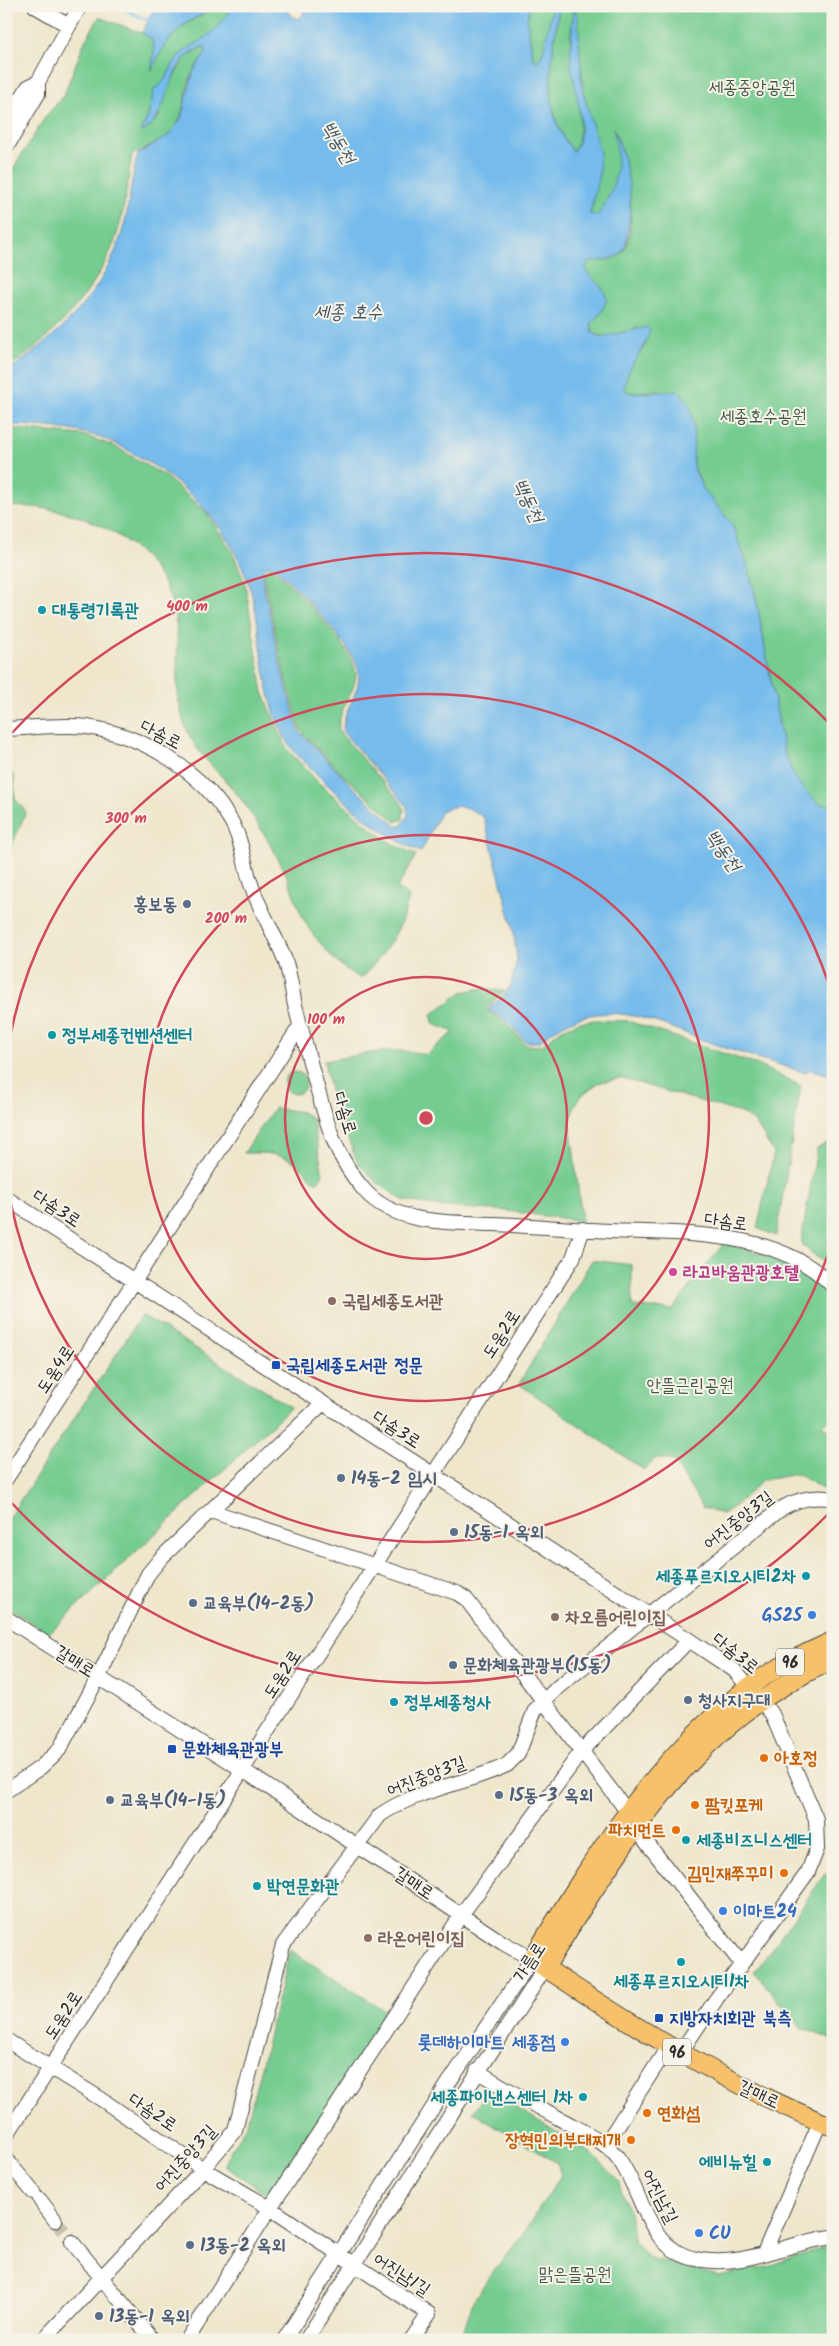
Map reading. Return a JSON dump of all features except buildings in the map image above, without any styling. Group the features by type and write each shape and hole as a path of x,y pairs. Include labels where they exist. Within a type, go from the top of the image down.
{"main road":[{"name":"가름로","path":"538,1963 628,1811 675,1753 755,1693 779,1668 833,1642"},
{"name":"가름로","path":"538,1963 636,1829 688,1763 742,1714 755,1693 833,1660"},
{"name":"갈매로","path":"538,1963 674,2050 738,2084 827,2125"}],"street":[{"path":"34,6 69,26"},
{"path":"6,148 38,94 38,82 80,6"},
{"path":"6,124 28,87 38,82"},
{"name":"다솜로","path":"6,729 62,726 88,727 122,736 152,747 182,766 215,799 232,822 252,887 286,963 300,1026 340,1157 366,1192 383,1205 408,1217 458,1223 676,1234 737,1240 772,1248 802,1263 825,1278 833,1286"},
{"name":"도움4로","path":"6,1479 300,1026"},
{"name":"다솜3로","path":"6,1198 136,1280 734,1670 772,1714 816,1819 817,1849 808,1872 742,1963 674,2050 654,2072 605,2145"},
{"name":"도움2로","path":"6,2136 573,1258 583,1229"},
{"path":"6,1791 41,1767 59,1750 99,1676 148,1574 162,1557 323,1403"},
{"name":"어진중앙3길","path":"43,2340 203,2169 235,2130 283,1945 380,1815 393,1806 498,1769 513,1760 522,1745 531,1718 543,1701 649,1614 782,1508 804,1498 833,1499"},
{"path":"211,1511 374,1567 457,1593 466,1599 581,1752 628,1811"},
{"name":"갈매로","path":"6,1618 99,1676 461,1915 538,1963"},
{"path":"187,2340 270,2208 461,1915 581,1752 689,1640"},
{"path":"636,1829 742,1963"},
{"name":"가름로","path":"306,2340 477,2072 538,1963"},
{"name":"가름로","path":"284,2340 337,2254 448,2084 538,1963"},
{"name":"다솜2로","path":"6,2040 203,2169 270,2208 354,2265"},
{"name":"어진남길","path":"477,2072 605,2145 627,2171 656,2233 665,2244 679,2254 694,2259 727,2262 833,2237"},
{"path":"764,2253 827,2125"},
{"path":"6,2159 55,2220"},
{"path":"72,2242 152,2340"},
{"name":"어진남1길","path":"354,2265 429,2314 411,2340"}],"green space":[{"path":"213,6 231,6 224,19 214,30 177,58 165,79 154,89 149,113 141,132 158,118 169,84 186,57 205,46 206,53 193,72 187,88 182,113 175,128 162,141 132,155 117,235 96,278 88,291 57,327 27,354 6,367 6,180 46,116 63,97 84,43 99,17 142,33 152,39 154,50 152,69 159,54 174,34"},
{"path":"529,6 553,6 546,43 537,62 533,58 527,21"},
{"name":"세종호수공원","path":"559,6 833,6 833,806 819,804 803,788 794,776 784,752 756,598 747,564 732,524 704,490 693,465 692,449 661,390 630,393 624,389 629,371 646,344 637,328 609,336 593,333 591,324 601,312 585,270 588,261 610,259 622,253 627,243 631,212 627,175 615,132 619,156 616,180 598,216 590,214 594,198 574,10 571,44 580,131 578,142 573,151 562,134 555,117 551,81"},
{"path":"6,428 83,435 116,447 165,476 206,512 232,551 245,583 263,692 287,749 320,784 373,830 391,843 416,855 397,888 409,896 402,919 385,951 361,978 348,971 336,961 310,931 301,914 284,870 260,828 246,806 200,753 190,737 181,713 177,685 177,631 175,616 167,590 153,567 134,547 112,532 87,520 60,511 33,507 6,507"},
{"path":"270,567 292,586 321,617 346,650 356,674 355,682 340,717 339,732 399,800 404,808 403,819 396,822 343,775 301,731 284,673 264,579 265,571"},
{"path":"6,766 14,776 15,799 26,812 6,859"},
{"path":"484,988 504,991 486,1009 507,1024 526,1045 541,1046 562,1029 580,1022 596,1020 628,1021 758,1065 801,1086 776,1236 757,1228 774,1153 755,1122 741,1113 621,1078 598,1083 583,1094 574,1107 570,1122 582,1221 508,1211 434,1206 403,1200 376,1182 357,1162 331,1094 324,1061 388,1051 414,1052 426,1055 454,1032 434,1024 431,1015 462,992"},
{"path":"295,1072 303,1075 306,1083 303,1091 295,1094 287,1091 284,1083 287,1075"},
{"path":"274,1108 302,1112 312,1118 323,1174 318,1182 288,1158 274,1154 244,1153"},
{"path":"833,1139 833,1270 802,1245 802,1236 817,1149"},
{"name":"안뜰근린공원","path":"724,1243 773,1257 825,1278 833,1288 833,1418 821,1425 833,1432 833,1492 824,1490 798,1474 762,1480 736,1505 722,1514 703,1508 674,1461 656,1458 644,1470 519,1384 592,1260 632,1265 632,1306 672,1310"},
{"path":"142,1315 291,1407 48,1634 6,1606 6,1522"},
{"path":"825,1874 833,1876 833,2040 800,2027 755,1972"},
{"path":"290,1950 390,2014 276,2191 266,2193 224,2166 227,2157 247,2123"},
{"name":"맑은뜰공원","path":"489,2091 591,2153 618,2181 629,2212 634,2242 647,2257 718,2276 772,2265 833,2244 833,2332 821,2340 461,2340 473,2301 489,2277 521,2237 561,2175 557,2163 473,2112"}],"water":[{"path":"171,6 194,8 213,6 185,24 173,35 163,48 152,71 154,50 152,39 142,33 154,8 164,11"},
{"name":"세종 호수","path":"231,6 284,6 292,16 298,19 304,14 301,6 322,6 328,11 330,6 529,6 527,21 533,58 537,62 542,55 553,6 559,6 552,63 552,100 555,118 562,135 573,151 578,143 580,133 579,109 571,63 574,8 578,18 582,88 600,152 599,175 590,214 598,215 614,184 617,152 613,128 622,153 630,191 630,218 627,240 623,251 618,256 610,259 588,262 585,270 603,289 607,299 601,312 591,324 593,333 601,337 647,327 650,331 644,346 628,373 624,389 630,393 679,391 689,403 694,426 693,466 704,490 732,524 747,564 756,598 784,752 794,776 803,788 819,804 833,806 833,1076 809,1069 806,1073 629,1015 607,1013 585,1016 562,1025 539,1042 526,1042 509,1023 488,1009 502,997 511,985 517,960 513,928 484,818 464,807 453,807 441,811 421,852 390,836 362,816 297,755 281,729 269,696 255,608 249,584 229,541 200,504 163,472 122,447 108,441 93,435 66,429 6,425 6,372 63,327 93,291 106,271 124,225 138,154 169,135 181,119 193,72 206,53 205,46 191,53 181,63 174,75 159,114 152,124 141,133 149,113 154,89 165,79 177,58 214,30 224,19","holes":["271,565 322,616 348,650 356,664 359,681 345,717 343,732 407,806 408,816 401,826 396,826 355,789 299,731 282,672 262,578 264,568"]}],"waterway":[{"name":"백동천","path":"118,6 151,22"}],"tunnel":[{"path":"55,2220 72,2242"}],"place":[{"name":"대통령기록관","path":"42,610"},
{"name":"홍보동","path":"187,904"},
{"name":"정부세종컨벤션센터","path":"52,1035"},
{"name":"라고바움관광호텔","path":"673,1272"},
{"name":"국립세종도서관","path":"332,1301"},
{"name":"국립세종도서관 정문","path":"276,1365"},
{"name":"14동-2 임시","path":"341,1478"},
{"name":"15동-1 옥외","path":"454,1532"},
{"name":"세종푸르지오시티2차","path":"806,1576"},
{"name":"교육부(14-2동)","path":"193,1603"},
{"name":"GS25","path":"812,1615"},
{"name":"차오름어린이집","path":"555,1617"},
{"name":"문화체육관광부(15동)","path":"453,1665"},
{"name":"청사지구대","path":"688,1700"},
{"name":"정부세종청사","path":"394,1702"},
{"name":"문화체육관광부","path":"172,1749"},
{"name":"아호정","path":"764,1758"},
{"name":"15동-3 옥외","path":"499,1795"},
{"name":"교육부(14-1동)","path":"110,1800"},
{"name":"팜킷포케","path":"695,1805"},
{"name":"파치먼트","path":"676,1830"},
{"name":"세종비즈니스센터","path":"686,1840"},
{"name":"김민재쭈꾸미","path":"784,1873"},
{"name":"박연문화관","path":"257,1886"},
{"name":"이마트24","path":"723,1911"},
{"name":"라온어린이집","path":"368,1938"},
{"name":"세종푸르지오시티1차","path":"681,1962"},
{"name":"지방자치회관 북측","path":"659,2018"},
{"name":"롯데하이마트 세종점","path":"565,2042"},
{"name":"세종파이낸스센터 1차","path":"583,2097"},
{"name":"연화섬","path":"647,2113"},
{"name":"장혁민의부대찌개","path":"631,2140"},
{"name":"에비뉴힐","path":"767,2162"},
{"name":"CU","path":"699,2233"},
{"name":"13동-2 옥외","path":"190,2245"},
{"name":"13동-1 옥외","path":"99,2316"}],"park label":[{"name":"세종중앙공원","path":"752,87"}]}
